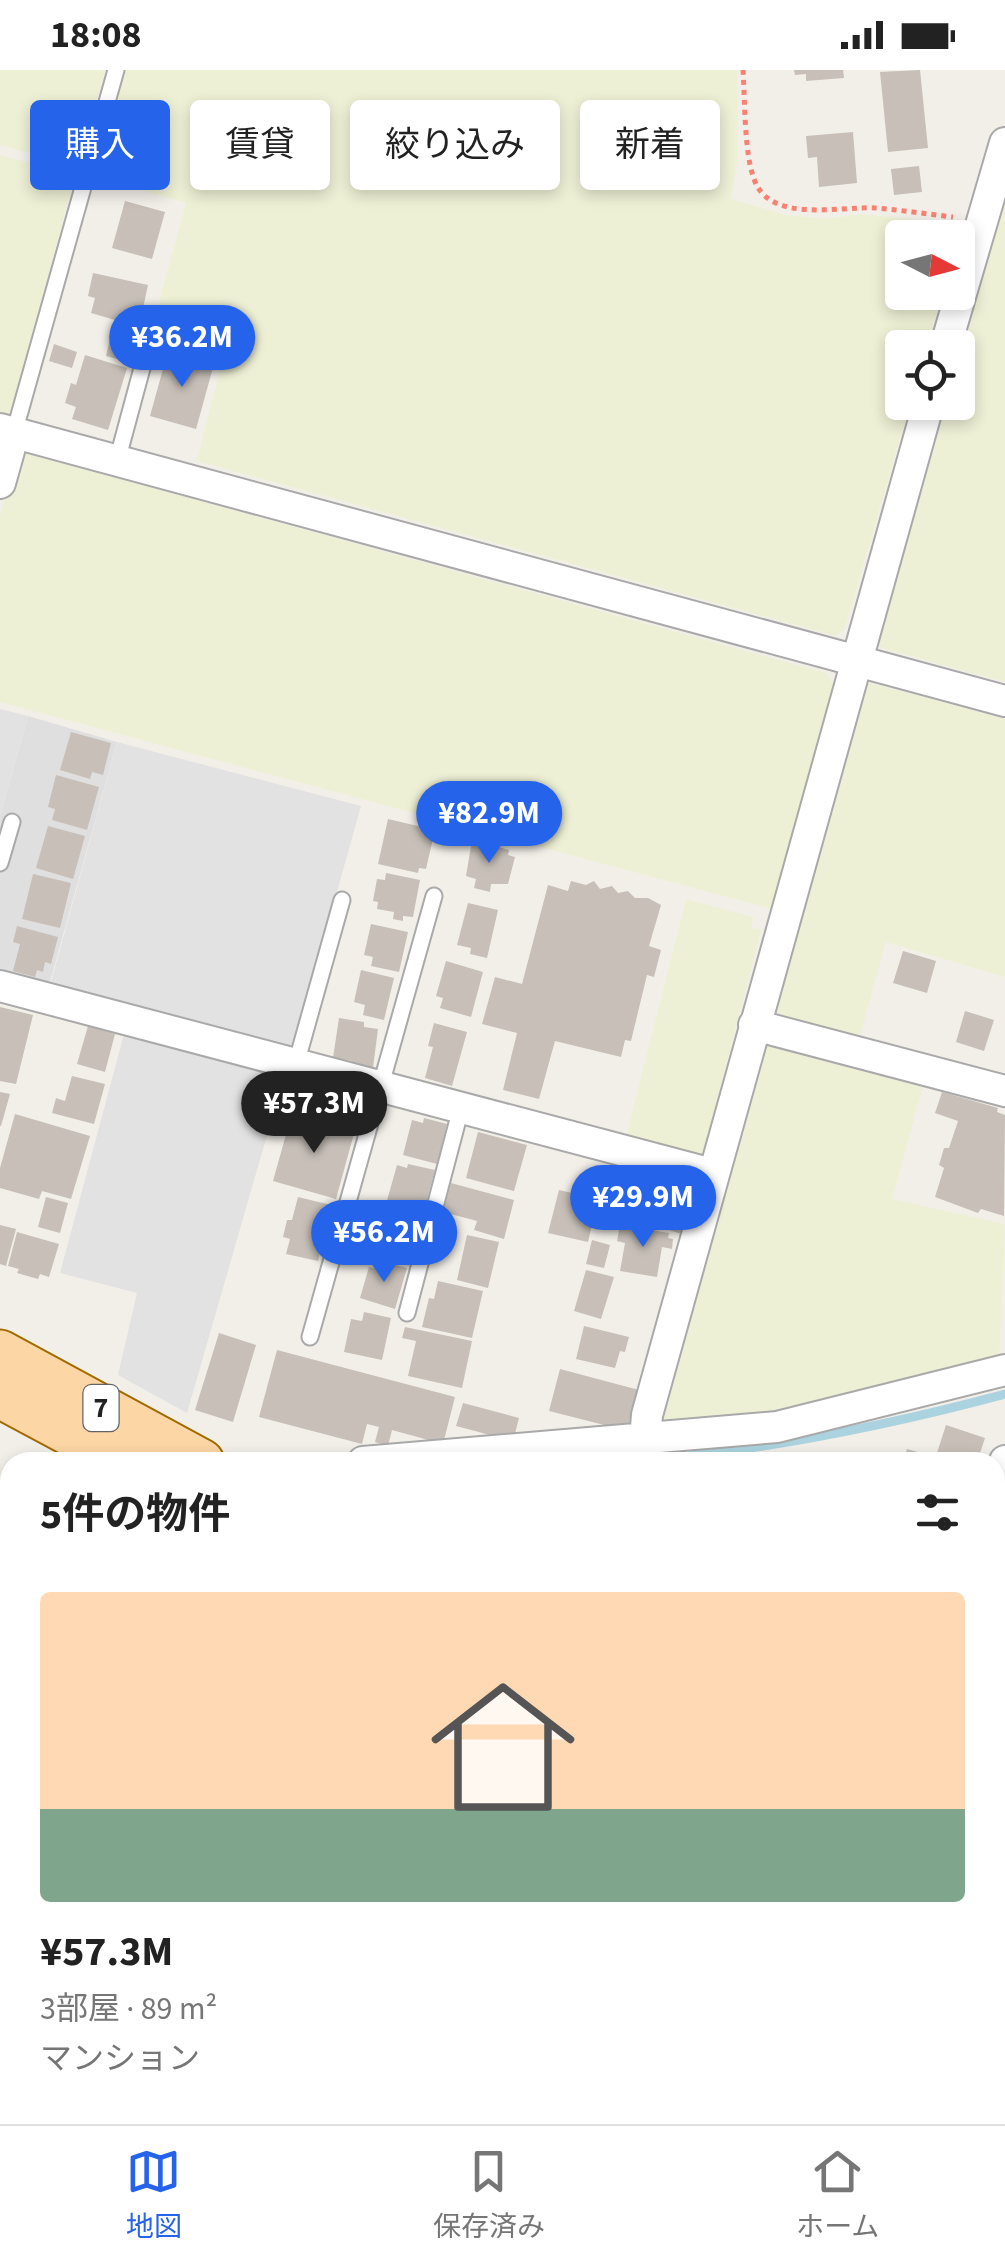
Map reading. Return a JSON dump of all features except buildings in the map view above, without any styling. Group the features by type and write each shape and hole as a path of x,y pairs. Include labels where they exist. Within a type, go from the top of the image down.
{"main road":[{"name":"7","path":"0,1352 183,1452"},
{"name":"7","path":"0,1394 107,1452"}],"street":[{"path":"949,330 1005,142"},
{"path":"645,1440 646,1415 924,420"},
{"path":"0,483 7,431 1005,700"},
{"path":"0,986 712,1174"},
{"path":"754,1025 1005,1091"},
{"path":"491,1452 777,1426 1005,1370"}],"lane":[{"path":"7,431 116,70"},
{"path":"117,460 148,346"},
{"path":"0,864 12,822"},
{"path":"310,1338 434,896"},
{"path":"296,1064 342,900"},
{"path":"407,1313 461,1108"}],"path":[{"path":"744,70 754,181 767,197 804,210 875,208 981,221"}],"shaded area":[{"path":"0,709 28,716 0,816"},
{"path":"28,716 117,742 50,982 0,972 0,816"},
{"path":"117,742 361,806 292,1052 51,982"},
{"path":"124,1034 285,1073 187,1413 118,1375 137,1293 60,1273"}],"green space":[{"path":"0,70 105,70 97,100 30,100 30,153 0,145"},
{"path":"125,70 737,70 738,156 731,199 786,215 825,219 862,214 916,220 885,220 885,310 937,310 931,330 885,330 885,420 905,420 845,628 836,636 197,461 223,357 150,336 186,203 142,190 170,190 170,100 116,100"},
{"path":"0,155 30,163 30,190 71,190 10,415 0,412"},
{"path":"1005,180 1005,682 878,647 873,637 933,420 975,420 975,330 963,330 969,310 975,310 975,287"},
{"path":"18,451 826,673 834,684 772,909 0,702 0,516"},
{"path":"867,682 1005,719 1005,977 886,942 858,1043 772,1019 857,687"},
{"path":"686,899 753,917 752,928 761,930 702,1157 626,1137"},
{"path":"767,1046 923,1087 892,1199 1005,1224 999,1358 774,1413 663,1425 658,1420 755,1052"}],"waterway":[{"path":"718,1452 820,1436 1005,1394"}]}
